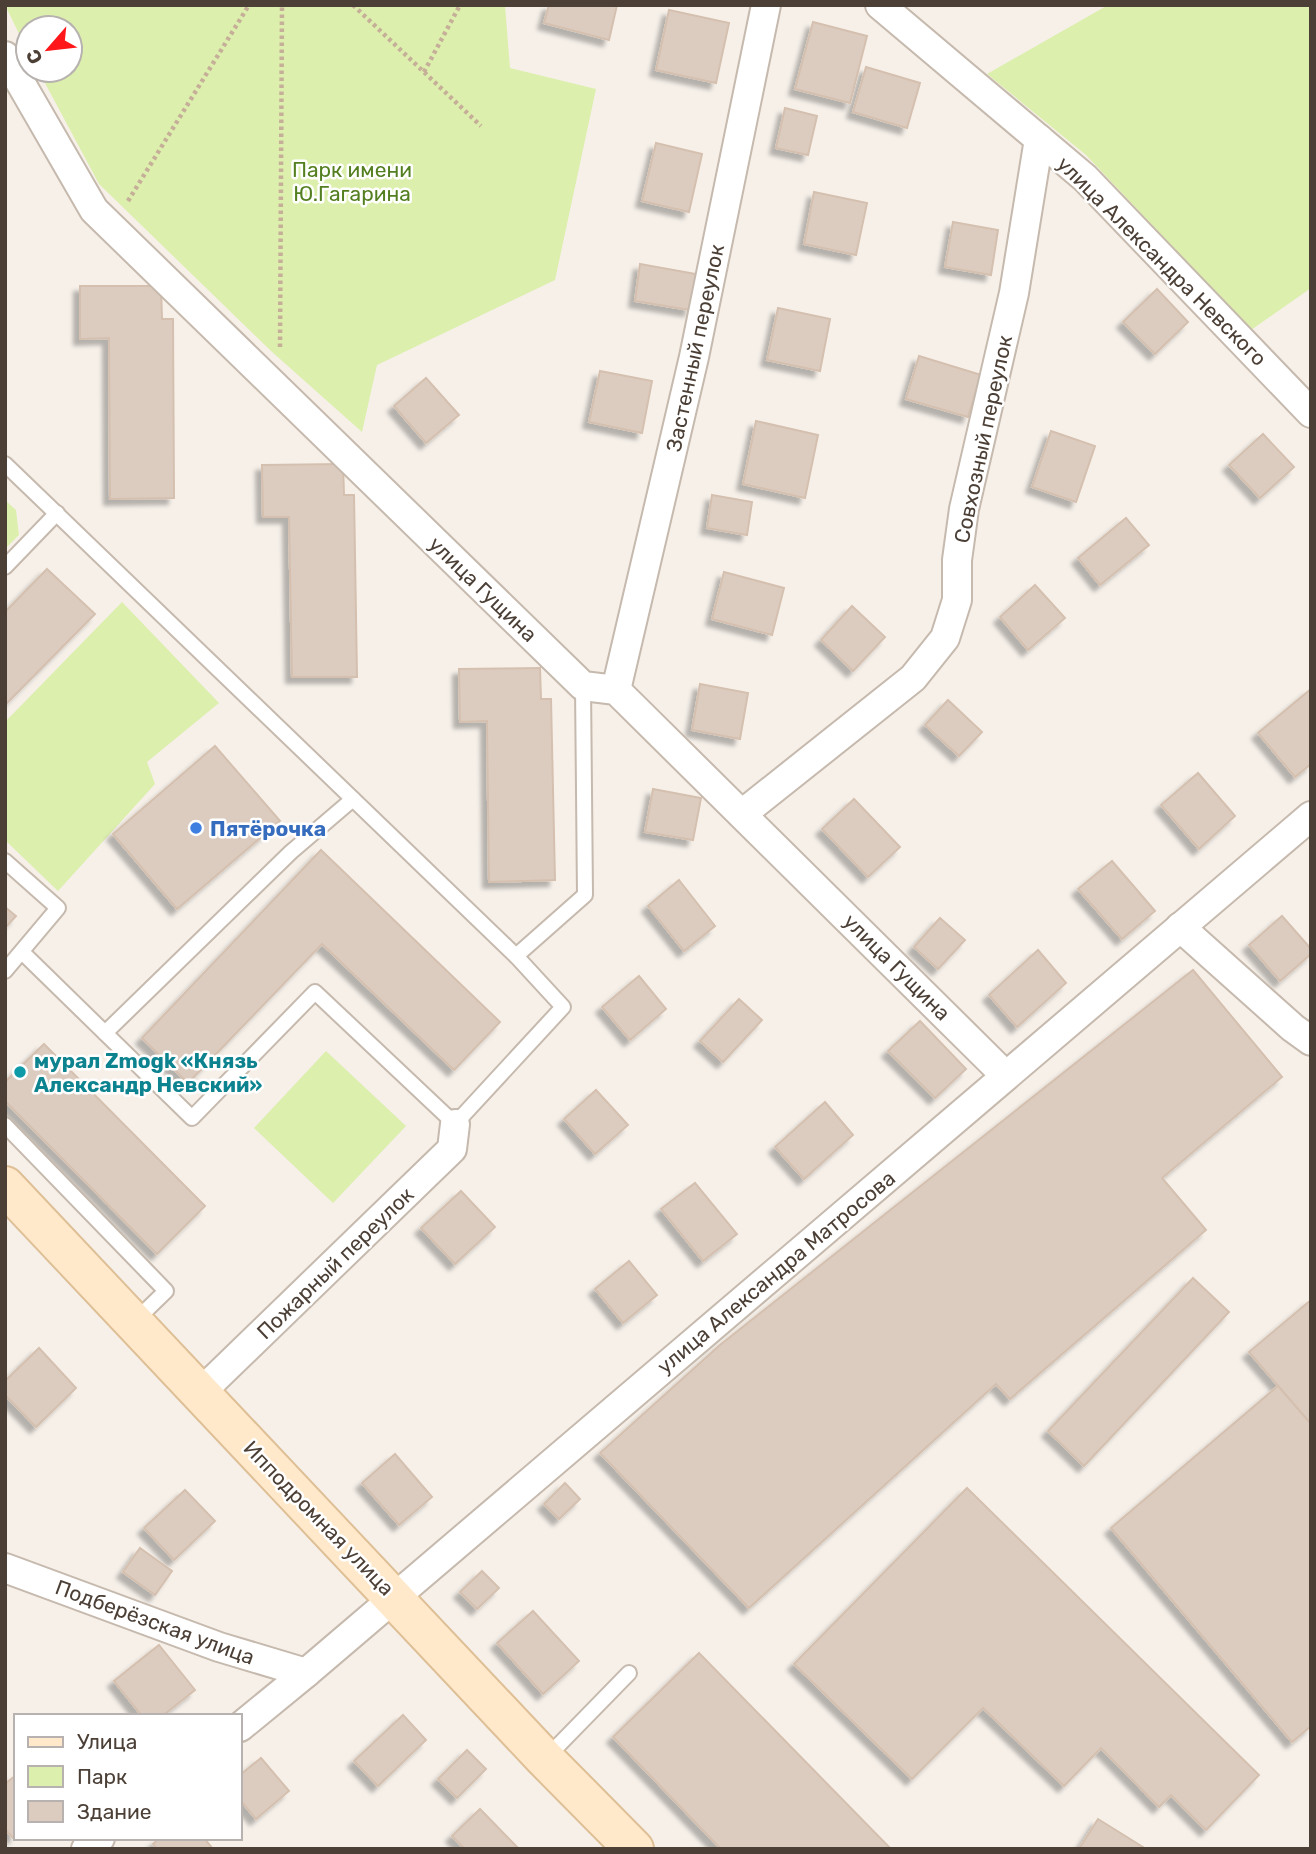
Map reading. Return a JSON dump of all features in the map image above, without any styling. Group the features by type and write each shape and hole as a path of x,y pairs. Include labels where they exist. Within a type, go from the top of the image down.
{"main road":[{"name":"Ипподромная улица","path":"5,1186 629,1847"}],"street":[{"name":"Застенный переулок","path":"617,690 694,357 766,5"},
{"name":"улица Александра Невского","path":"880,5 1085,178 1311,413"},
{"name":"улица Гущина","path":"5,56 94,211 583,686"},
{"name":"Совхозный переулок","path":"743,814 913,678 945,638 957,600 957,560 964,509 1014,293 1039,139"},
{"path":"583,686 617,690"},
{"name":"улица Гущина","path":"617,690 1006,1076"},
{"name":"улица Александра Матросова","path":"242,1725 1311,816"},
{"path":"1180,927 1311,1041"},
{"name":"Пожарный переулок","path":"200,1394 452,1149 455,1124"},
{"name":"Подберёзская улица","path":"5,1568 219,1647 306,1673"}],"lane":[{"path":"5,464 516,956 563,1007 455,1124 315,992 192,1118 22,952"},
{"path":"5,567 57,513"},
{"path":"516,956 585,895 583,686"},
{"path":"105,1033 291,852 353,799"},
{"path":"5,861 58,908 5,971"},
{"path":"5,1125 166,1291 133,1323"},
{"path":"545,1759 629,1673"}],"path":[{"path":"111,227 249,5"},
{"path":"280,391 282,5"},
{"path":"354,5 481,126"},
{"path":"424,72 460,5"}],"green space":[{"name":"Парк имени Ю.Гагарина","path":"5,5 505,5 510,68 596,89 555,280 377,365 362,432 271,351 99,184 45,84 84,84 84,14 14,14 14,23"},
{"path":"1108,5 1311,5 1311,288 1251,330 1086,155 987,74"},
{"path":"5,500 16,510 19,535 5,549"},
{"path":"122,602 219,703 147,762 155,784 58,891 5,840 5,722"},
{"path":"326,1051 406,1126 333,1203 254,1128"}],"building":[{"path":"549,5 617,5 609,40 544,23"},
{"path":"669,10 729,23 716,83 656,70"},
{"path":"813,22 867,36 850,103 795,89"},
{"path":"866,67 920,83 907,128 853,112"},
{"path":"785,108 817,116 808,155 776,148"},
{"path":"656,143 702,154 689,212 642,201"},
{"path":"814,192 867,203 856,255 804,244"},
{"path":"953,222 998,230 991,275 945,267"},
{"path":"640,264 696,274 690,310 635,301"},
{"path":"80,286 161,286 162,319 173,319 174,498 110,499 109,338 80,339"},
{"path":"1157,289 1188,322 1155,354 1123,322"},
{"path":"778,308 830,319 820,371 767,360"},
{"path":"919,356 981,375 968,417 906,399"},
{"path":"600,371 652,381 642,433 589,422"},
{"path":"426,378 459,415 426,443 394,406"},
{"path":"756,421 818,435 805,498 743,484"},
{"path":"1051,431 1095,446 1076,502 1032,487"},
{"path":"1263,434 1294,467 1260,498 1229,465"},
{"path":"343,464 344,495 354,495 357,677 292,677 289,517 263,517 262,465"},
{"path":"712,495 752,502 747,535 707,528"},
{"path":"1126,518 1149,545 1100,585 1078,558"},
{"path":"47,569 95,614 5,705 5,612"},
{"path":"724,572 784,588 772,635 712,619"},
{"path":"1035,585 1065,618 1028,650 1000,617"},
{"path":"852,606 885,637 853,671 821,640"},
{"path":"540,668 541,699 551,699 555,880 489,882 487,721 460,722 459,669"},
{"path":"700,684 748,693 740,739 692,730"},
{"path":"1311,689 1311,764 1295,777 1258,733"},
{"path":"948,700 982,732 959,756 925,725"},
{"name":"Пятёрочка","path":"215,746 280,821 177,909 113,834"},
{"path":"1198,773 1235,816 1199,849 1161,805"},
{"path":"653,789 701,798 693,840 645,832"},
{"path":"854,799 900,847 868,877 822,829"},
{"path":"321,850 500,1022 454,1070 322,944 188,1083 142,1038"},
{"path":"1112,861 1155,911 1122,939 1078,889"},
{"path":"679,880 715,926 684,951 648,906"},
{"path":"5,907 16,916 5,928"},
{"path":"1282,916 1311,949 1311,954 1280,981 1249,945"},
{"path":"940,918 965,940 938,969 914,947"},
{"path":"1038,950 1066,983 1017,1027 989,995"},
{"path":"1193,970 1282,1077 1162,1178 1206,1230 1010,1399 996,1384 749,1608 600,1453 720,1345"},
{"path":"639,976 666,1009 630,1040 602,1007"},
{"path":"739,999 762,1020 723,1062 700,1041"},
{"path":"920,1021 966,1069 935,1098 888,1051"},
{"path":"44,1044 205,1206 157,1254 5,1101 5,1082"},
{"path":"596,1090 628,1125 595,1154 564,1119"},
{"path":"825,1102 853,1135 804,1179 775,1147"},
{"path":"695,1183 737,1234 703,1261 661,1209"},
{"path":"461,1191 495,1227 455,1264 421,1228"},
{"path":"629,1261 657,1295 623,1323 595,1289"},
{"path":"1193,1278 1229,1312 1084,1466 1048,1431"},
{"path":"1311,1300 1311,1424 1249,1352"},
{"path":"39,1348 76,1388 36,1427 5,1395 5,1381"},
{"path":"1278,1386 1311,1424 1311,1726 1292,1742 1111,1528"},
{"path":"395,1454 432,1497 399,1525 362,1483"},
{"path":"565,1483 580,1499 559,1519 544,1504"},
{"path":"967,1488 1259,1775 1206,1830 1171,1795 1159,1807 1101,1748 1064,1786 983,1708 912,1779 794,1664"},
{"path":"185,1490 215,1521 174,1560 144,1528"},
{"path":"140,1548 172,1571 155,1595 123,1572"},
{"path":"482,1571 499,1588 477,1609 460,1592"},
{"path":"533,1611 579,1661 543,1694 497,1643"},
{"path":"159,1645 195,1690 165,1714 140,1714 114,1681"},
{"path":"699,1653 891,1849 721,1849 613,1737"},
{"path":"403,1715 426,1740 378,1786 354,1761"},
{"path":"467,1750 486,1769 457,1798 438,1779"},
{"path":"261,1758 289,1791 256,1819 242,1802 242,1773"},
{"path":"14,1777 13,1838 5,1829 5,1784"},
{"path":"480,1809 519,1849 465,1849 452,1836"},
{"path":"1098,1819 1146,1849 1079,1849"},
{"path":"158,1840 206,1840 213,1849 157,1849 153,1844"}],"place":[{"name":"Пятёрочка","path":"196,828"},
{"name":"мурал Zmogk «Князь Александр Невский»","path":"20,1072"}]}
